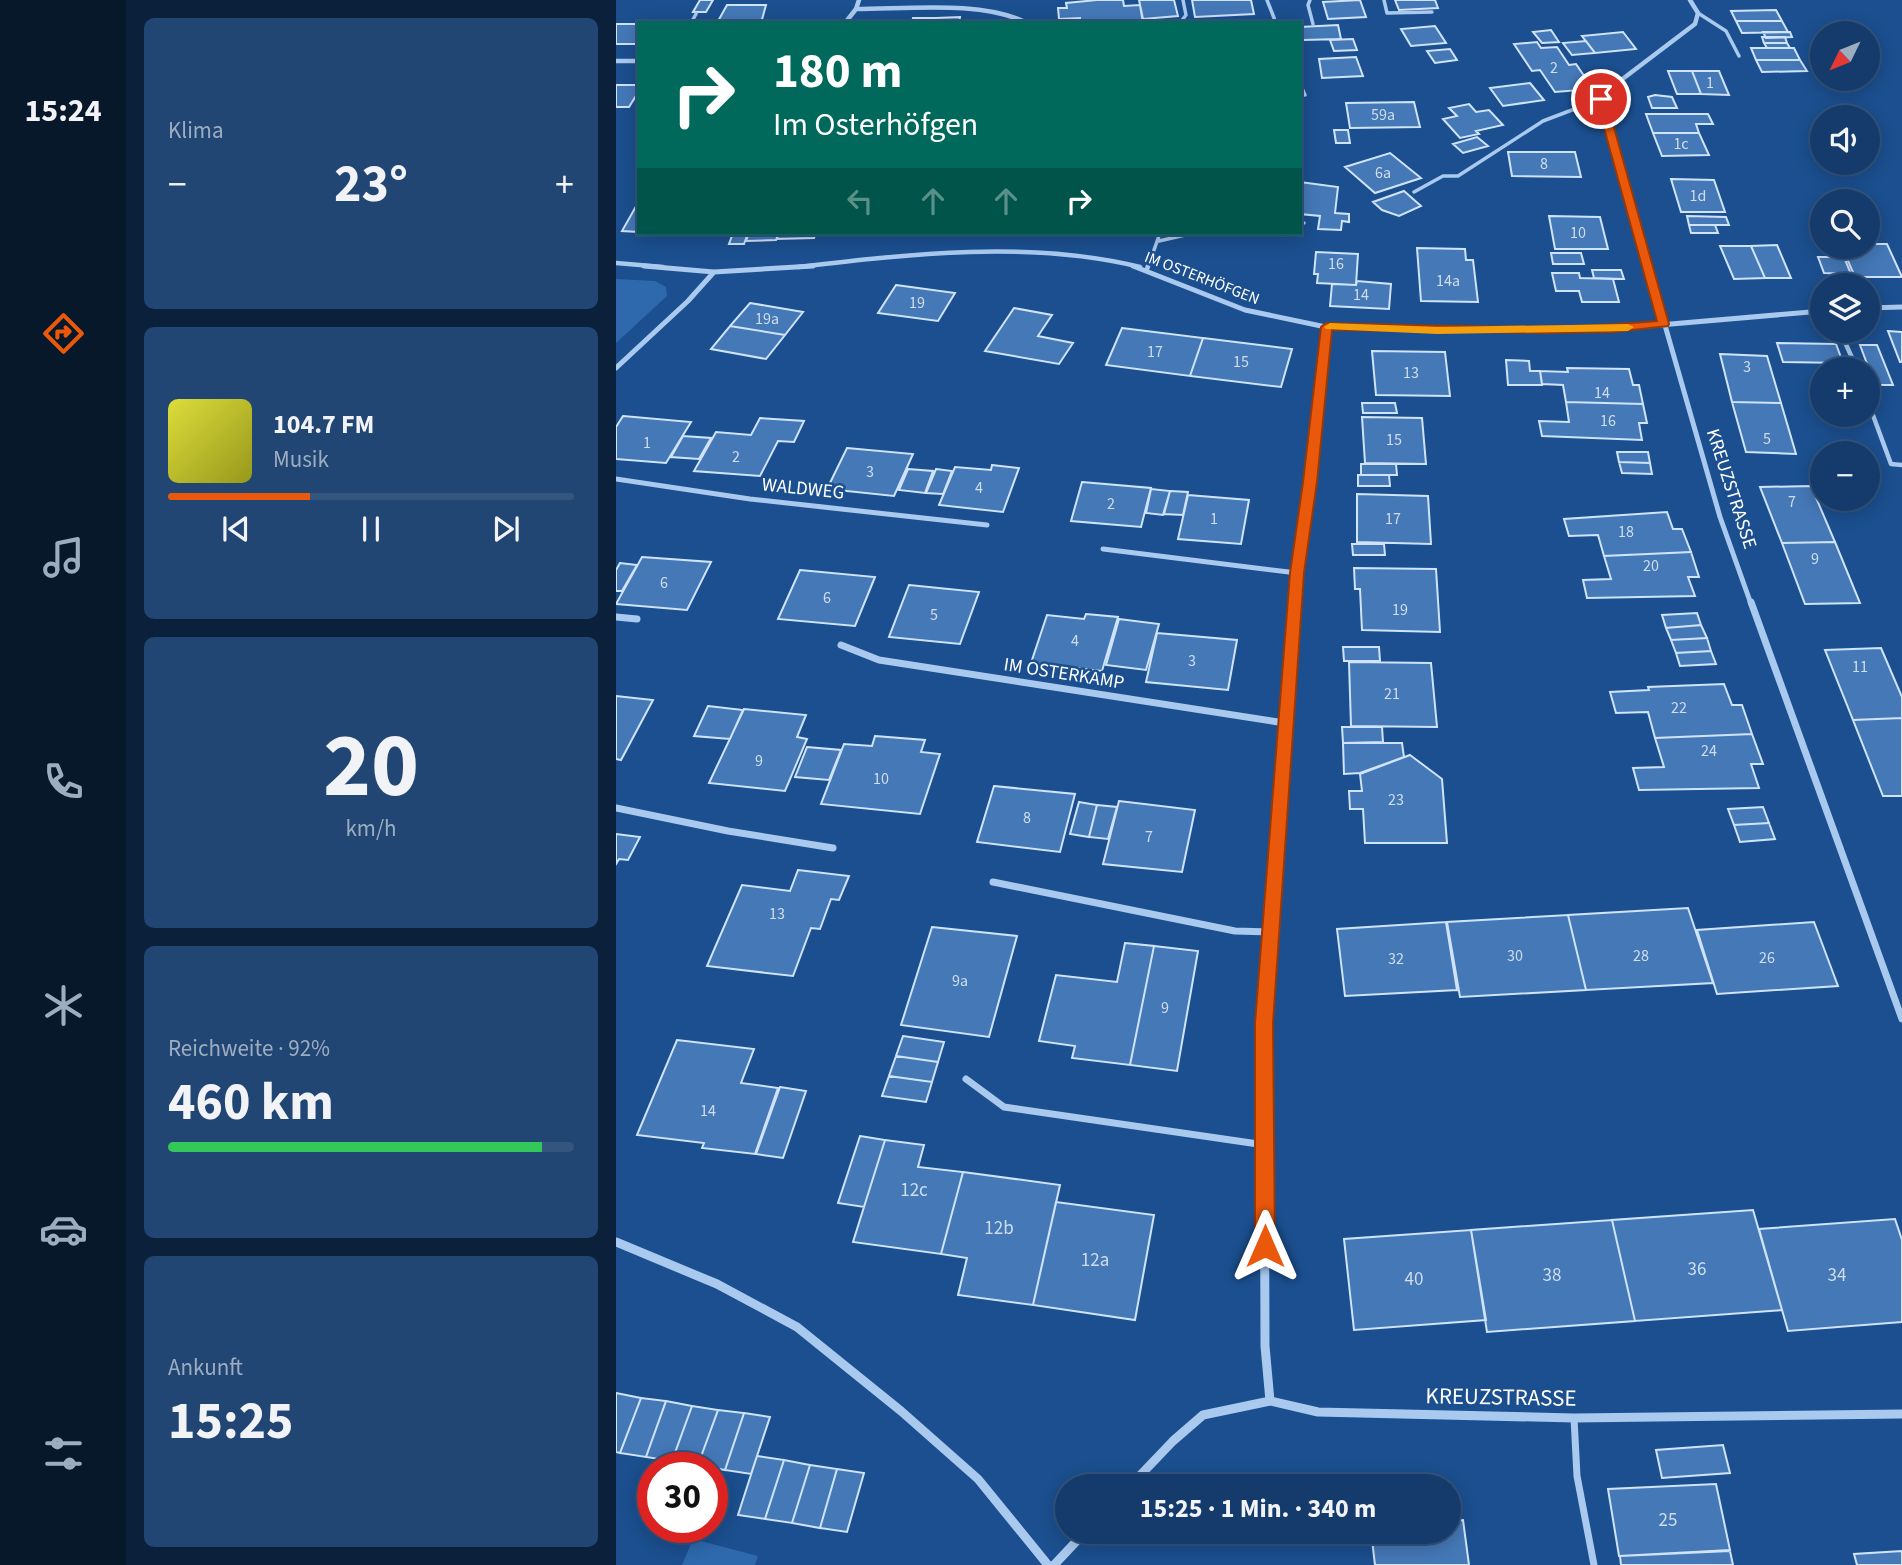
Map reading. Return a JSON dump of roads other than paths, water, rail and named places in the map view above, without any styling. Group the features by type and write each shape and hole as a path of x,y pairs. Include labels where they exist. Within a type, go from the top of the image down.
{"street":[{"path":"847,21 859,0"},
{"path":"1601,99 1612,87 1695,24 1698,13 1690,0"},
{"path":"856,9 987,8 1013,15 1024,21"},
{"path":"616,61 637,61"},
{"name":"KREUZSTRASSE","path":"1601,99 1720,517 1902,1019"},
{"name":"IM OSTERHÖFGEN","path":"616,263 714,272 776,271 917,253 980,252 1102,258 1147,269 1245,310 1326,327 1614,329 1810,312"},
{"path":"616,368 688,301 714,272"},
{"path":"1880,308 1902,307"},
{"path":"1269,1401 1265,1346 1264,1023 1297,573 1310,482 1326,327"},
{"name":"WALDWEG","path":"616,479 750,499 986,525"},
{"path":"1103,549 1297,573"},
{"path":"616,617 637,619"},
{"name":"IM OSTERKAMP","path":"841,645 879,660 1284,723"},
{"path":"616,808 833,848"},
{"path":"993,882 1235,931 1271,932"},
{"path":"616,1242 717,1284 797,1327 901,1411 978,1479 1048,1565"},
{"name":"KREUZSTRASSE","path":"1141,1474 1203,1415 1269,1401 1318,1412 1574,1418 1902,1414"},
{"path":"1054,1565 1074,1544"}],"lane":[{"path":"1182,21 1186,15 1183,0"},
{"path":"1267,0 1275,21"},
{"path":"1310,0 1307,5 1313,24"},
{"path":"1384,0 1387,13 1432,12"},
{"path":"1698,13 1726,31 1739,56"},
{"path":"692,21 696,15"},
{"path":"1302,88 1305,94"},
{"path":"1413,192 1443,176 1458,176 1558,112 1601,99"},
{"path":"1147,269 1160,235"},
{"path":"1159,240 1185,235"},
{"path":"1877,427 1891,464 1902,465"},
{"path":"966,1080 1004,1107 1265,1145"},
{"path":"1574,1418 1577,1476 1594,1565"}]}
